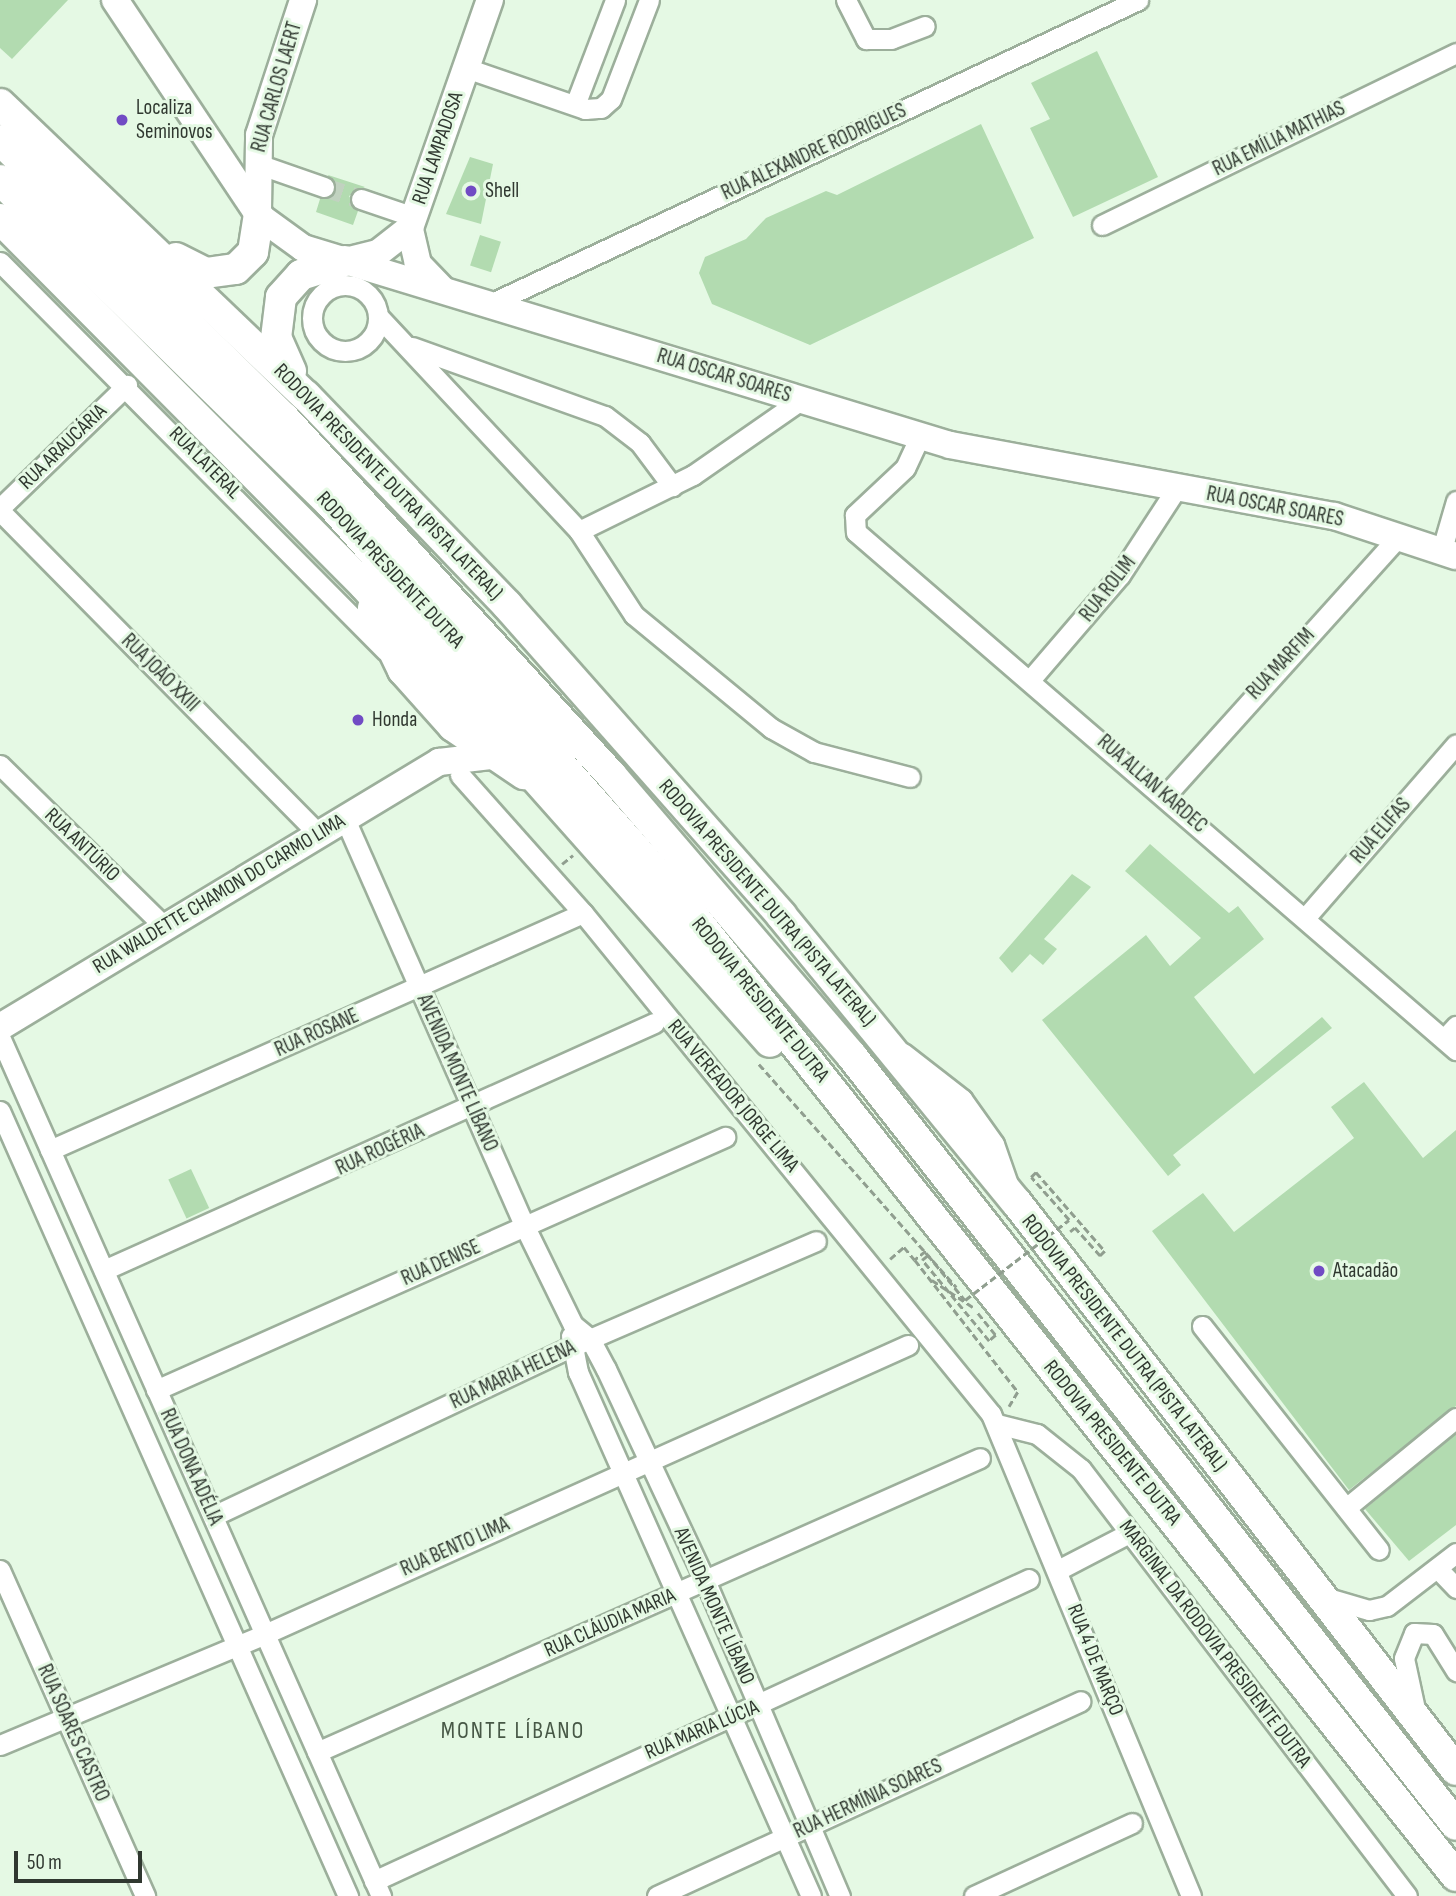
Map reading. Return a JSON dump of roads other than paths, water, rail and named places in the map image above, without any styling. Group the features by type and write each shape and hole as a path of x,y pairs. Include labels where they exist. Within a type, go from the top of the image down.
{"highway":[{"name":"RODOVIA PRESIDENTE DUTRA (PISTA LATERAL)","path":"0,104 141,233 306,396 507,605 886,1043 1010,1195 1456,1770"},
{"name":"RODOVIA PRESIDENTE DUTRA","path":"0,140 284,418 620,785 851,1055 1456,1825"},
{"name":"RODOVIA PRESIDENTE DUTRA","path":"0,180 216,386 457,641 681,902 1456,1875"},
{"path":"141,233 188,265 222,274 253,252 259,216"},
{"path":"0,219 364,585 922,1203"},
{"path":"306,396 276,338 281,296 301,275 345,261"},
{"path":"364,585 403,670 453,726 491,756 547,789"}],"main road":[{"name":"RUA OSCAR SOARES","path":"115,0 259,216 285,239 345,261 920,436 1176,489 1334,516 1400,535 1449,553"},
{"name":"RUA CARLOS LAERT","path":"259,216 254,163 303,0"},
{"name":"RUA LAMPADOSA","path":"443,289 418,264 412,223 490,0"},
{"path":"345,261 378,253 412,223"},
{"path":"449,768 453,726"},
{"name":"RUA WALDETTE CHAMON DO CARMO LIMA","path":"0,1027 345,819 449,768 491,756"}],"street":[{"path":"575,105 615,0"},
{"path":"466,68 594,110 611,99 649,0"},
{"path":"846,0 866,39 891,39 925,26"},
{"name":"RUA ALEXANDRE RODRIGUES","path":"490,304 1138,0"},
{"name":"RUA EMÍLIA MATHIAS","path":"1102,225 1456,53"},
{"path":"254,163 324,187"},
{"path":"361,199 412,223"},
{"name":"RUA LATERAL","path":"0,262 127,385 403,670"},
{"path":"377,316 409,346 579,531 634,615 771,728 814,752 910,777"},
{"path":"409,346 605,415 640,443 671,486"},
{"name":"RUA ARAUCÁRIA","path":"0,510 127,385"},
{"path":"579,531 671,486 801,400"},
{"name":"RUA ALLAN KARDEC","path":"920,436 905,468 853,518 856,532 1305,918 1452,1038"},
{"name":"RUA ROLIM","path":"1030,680 1120,575 1176,489"},
{"path":"1449,553 1456,501"},
{"name":"RUA JOÃO XXIII","path":"0,510 319,834"},
{"name":"RUA MARFIM","path":"1165,796 1400,535"},
{"name":"RUA ELIFAS","path":"1305,918 1456,744"},
{"name":"RUA ANTÚRIO","path":"0,765 164,926"},
{"name":"RUA VEREADOR JORGE LIMA","path":"449,768 583,913 878,1269 998,1424"},
{"name":"AVENIDA MONTE LÍBANO","path":"345,819 524,1225 573,1325 590,1339 705,1580 840,1896"},
{"name":"RUA ROSANE","path":"50,1150 419,989 583,913"},
{"name":"RUA ROGÉRIA","path":"104,1270 473,1107 654,1023"},
{"name":"RUA DONA ADÉLIA","path":"0,1037 378,1889"},
{"name":"RUA DONA ADÉLIA","path":"0,1111 348,1896"},
{"name":"RUA DENISE","path":"156,1390 725,1137"},
{"name":"RUA MARIA HELENA","path":"213,1516 569,1348 816,1241"},
{"path":"569,1348 573,1325"},
{"path":"1202,1326 1379,1550"},
{"name":"RUA BENTO LIMA","path":"0,1745 236,1647 908,1345"},
{"name":"AVENIDA MONTE LÍBANO","path":"569,1348 811,1896"},
{"path":"1346,1508 1456,1418"},
{"name":"MARGINAL DA RODOVIA PRESIDENTE DUTRA","path":"998,1424 1055,1445 1129,1533 1407,1896"},
{"name":"RUA 4 DE MARÇO","path":"998,1424 1191,1896"},
{"name":"RUA CLÁUDIA MARIA","path":"317,1752 979,1458"},
{"path":"1058,1570 1129,1533"},
{"path":"1319,1596 1379,1609 1456,1553"},
{"path":"1437,1568 1455,1585"},
{"name":"RUA SOARES CASTRO","path":"0,1570 145,1896"},
{"name":"RUA MARIA LÚCIA","path":"378,1889 732,1716 1030,1579"},
{"path":"1419,1724 1404,1658 1411,1637 1433,1634 1456,1671"},
{"name":"RUA HERMÍNIA SOARES","path":"657,1896 1080,1701"},
{"path":"974,1896 1132,1823"}],"tunnel":[{"path":"324,187 361,199"}],"place":[{"name":"Localiza Seminovos","path":"122,120"},
{"name":"Shell","path":"471,191"},
{"name":"Honda","path":"358,720"},
{"name":"Atacadão","path":"1319,1271"}],"district":[{"name":"MONTE LÍBANO","path":"513,1731"}]}
